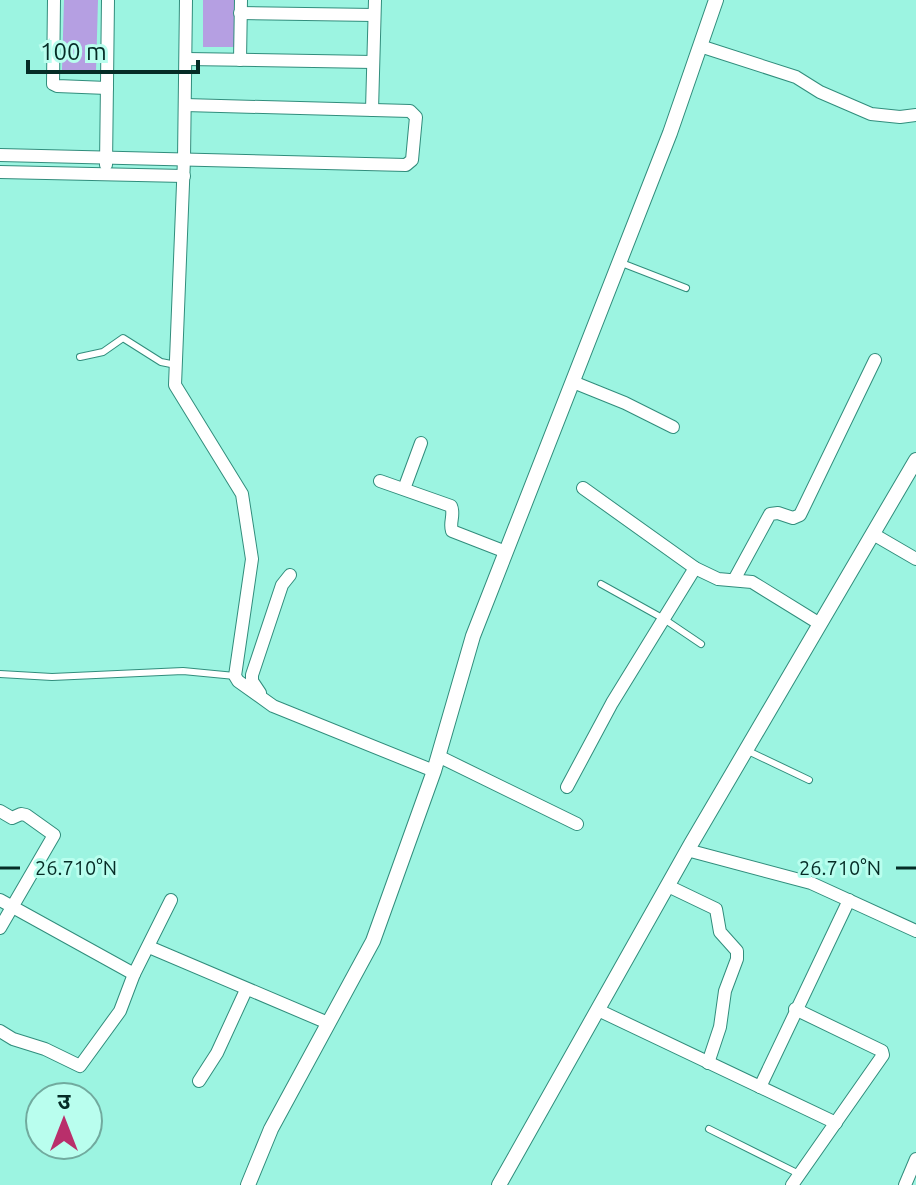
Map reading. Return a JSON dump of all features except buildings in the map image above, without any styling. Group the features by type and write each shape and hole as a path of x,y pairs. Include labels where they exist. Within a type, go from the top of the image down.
{"street":[{"path":"54,0 53,84 107,88"},
{"path":"107,174 108,0"},
{"path":"186,0 184,176 175,385 242,494 252,559 235,676 273,706 434,771"},
{"path":"372,110 375,0"},
{"path":"248,1185 271,1129 373,941 434,771 473,636 619,262 716,0"},
{"path":"240,60 240,7 374,15"},
{"path":"700,46 796,77 820,92 866,112 900,117 916,115"},
{"path":"186,59 373,62"},
{"path":"0,155 410,163 414,113 185,105"},
{"path":"0,172 184,176"},
{"path":"734,580 770,514 774,512 793,518 800,515 875,360"},
{"path":"573,382 673,427"},
{"path":"404,489 421,443"},
{"path":"499,1185 687,850 916,460"},
{"path":"380,481 451,506 454,511 452,531 506,552"},
{"path":"583,488 695,568 718,579 752,582 820,624"},
{"path":"873,534 916,559"},
{"path":"567,787 612,703 695,568"},
{"path":"264,699 252,681 252,675 282,585 290,575"},
{"path":"438,756 577,824"},
{"path":"0,811 12,818 26,815 54,835 6,903 0,928"},
{"path":"687,850 811,883 916,931"},
{"path":"668,886 716,909 720,932 737,951 725,991 720,1027 708,1063"},
{"path":"0,1031 80,1066 124,1006 134,974 171,900"},
{"path":"760,1087 849,900"},
{"path":"6,903 134,974"},
{"path":"149,947 328,1023"},
{"path":"199,1081 217,1053 246,990"},
{"path":"795,1009 882,1051 883,1055 795,1180"},
{"path":"598,1010 836,1123"},
{"path":"905,1185 916,1159"}],"lane":[{"path":"619,262 686,288"},
{"path":"80,357 103,352 123,338 161,362 176,365"},
{"path":"601,584 664,619 701,644"},
{"path":"0,674 52,677 183,671 235,676"},
{"path":"746,750 809,780"},
{"path":"709,1129 795,1180"}],"shaded area":[{"path":"64,0 98,0 96,71 62,70"},
{"path":"203,0 236,0 236,47 203,47"}]}
